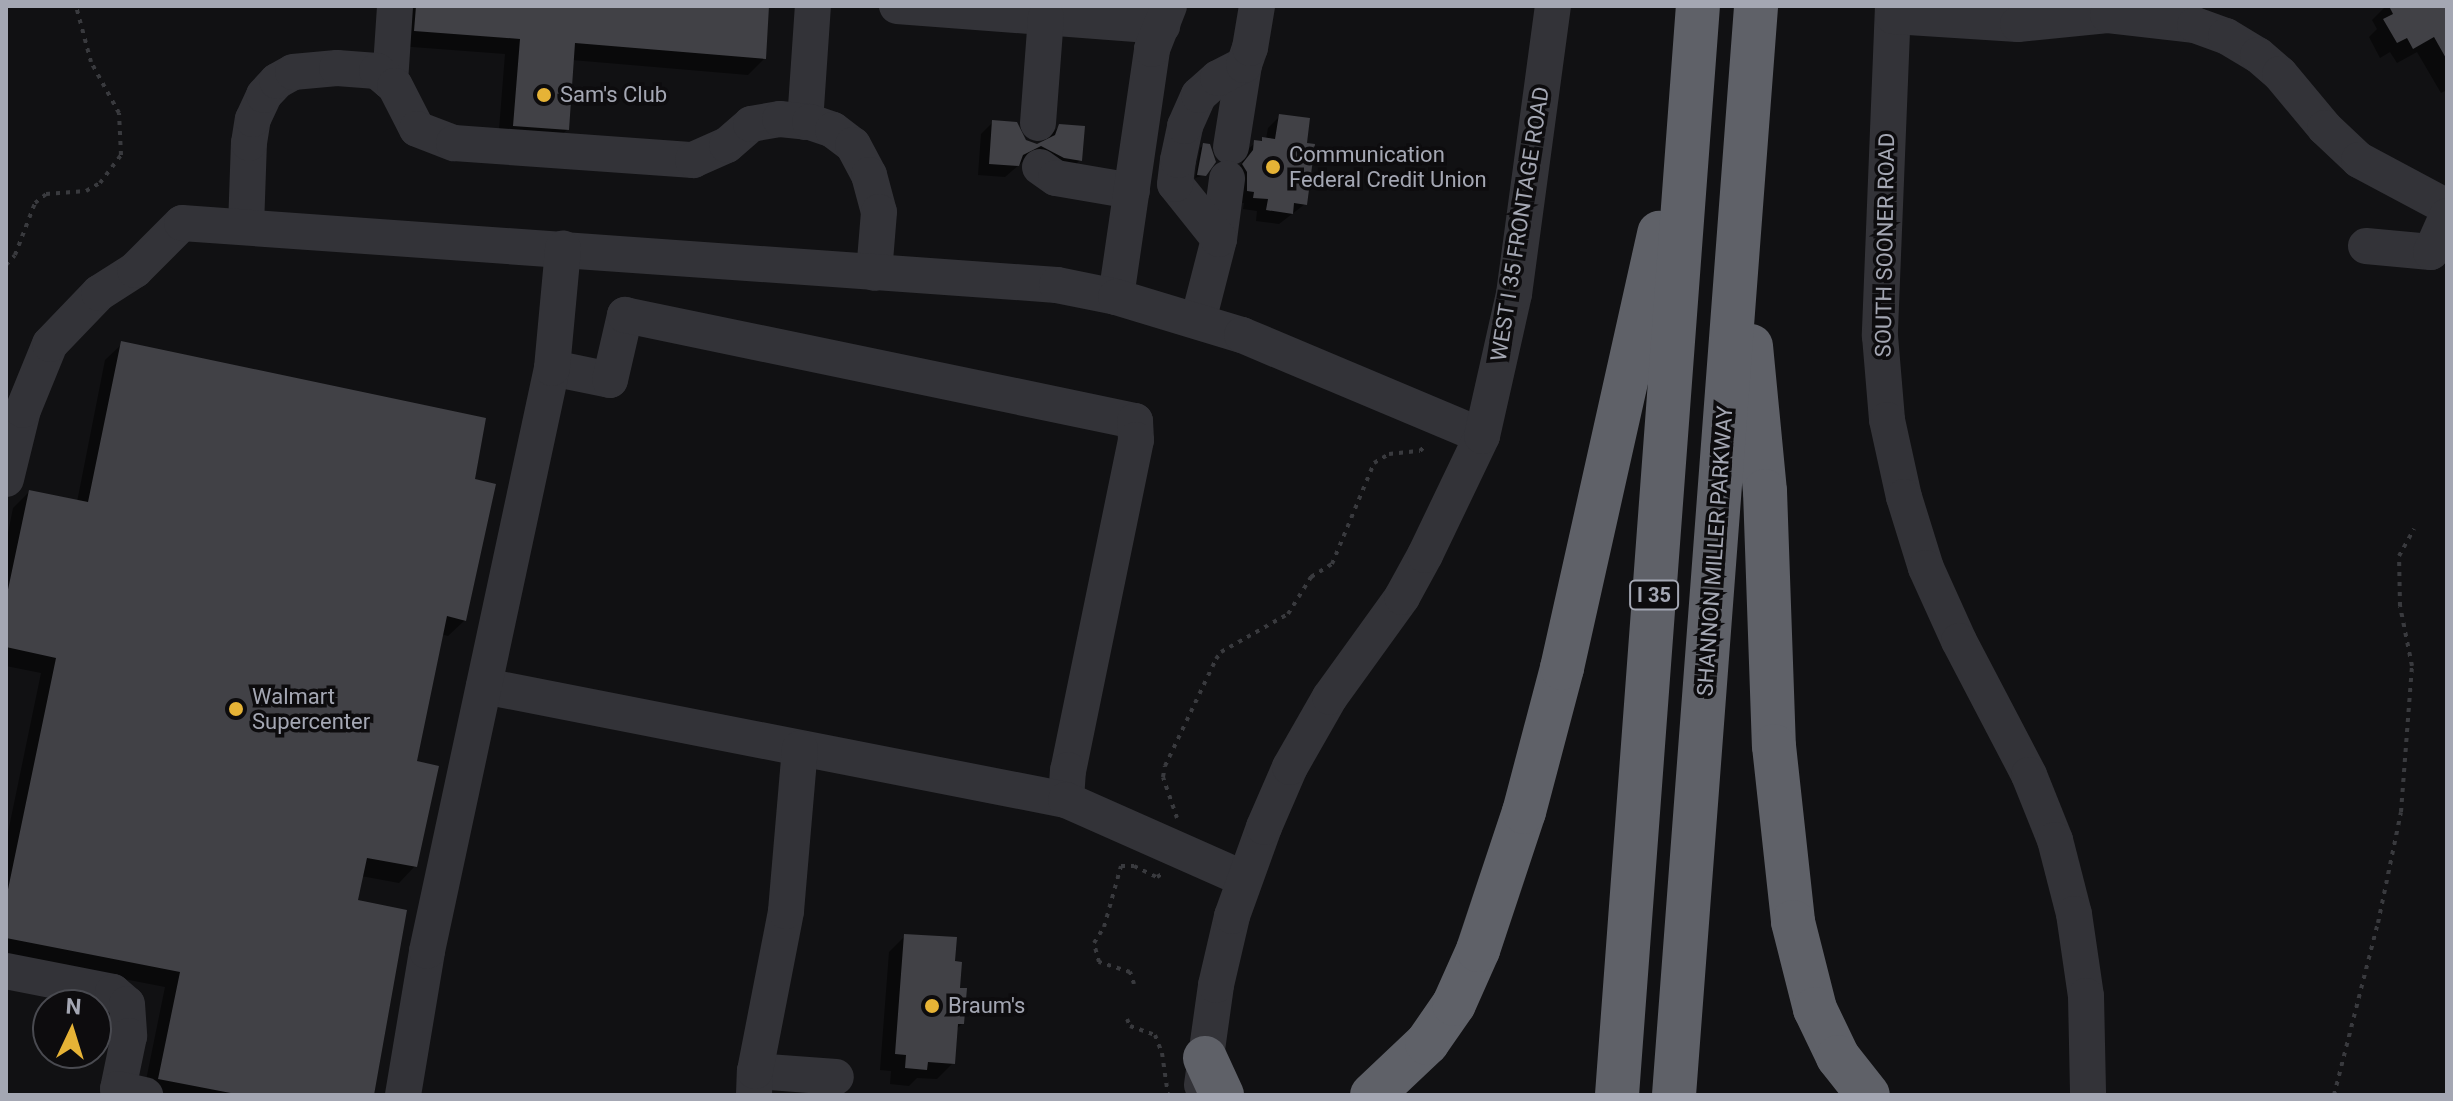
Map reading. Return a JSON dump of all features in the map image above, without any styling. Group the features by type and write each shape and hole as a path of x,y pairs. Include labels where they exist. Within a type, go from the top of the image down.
{"highway":[{"name":"I 35","path":"1617,1095 1698,6"},
{"name":"SHANNON MILLER PARKWAY","path":"1674,1095 1756,6"},
{"path":"1372,1095 1427,1043 1454,1004 1478,950 1524,812 1562,668 1603,474 1692,94"},
{"path":"1739,224 1765,491 1774,746 1793,922 1815,1009 1838,1057 1868,1095"}],"street":[{"path":"390,82 395,6"},
{"path":"805,122 813,6"},
{"path":"897,6 1046,17 1165,16 1152,49 1116,297"},
{"path":"1198,321 1219,239 1244,65 1257,6"},
{"name":"WEST I 35 FRONTAGE ROAD","path":"1210,1083 1216,985 1244,879 1290,767 1330,697 1402,597 1456,496 1482,436 1514,294 1553,6"},
{"path":"1893,11 2018,24 2095,11 2170,21 2226,36 2280,74 2325,128 2359,160 2447,207"},
{"name":"SOUTH SOONER ROAD","path":"1893,11 1880,321 1887,420 1904,497 1926,568 2029,775 2055,840 2074,914 2086,996 2088,1095"},
{"path":"1038,123 1046,17"},
{"path":"1219,239 1175,184 1185,126 1199,95 1218,78 1244,65"},
{"path":"246,227 253,119 264,95 277,81 314,67 377,71 390,82 417,129 454,143 693,160 727,145 751,124 780,119 833,130 853,145 869,175 879,212 874,273"},
{"path":"1040,167 1056,178 1132,191"},
{"path":"2366,246 2431,252 2447,216"},
{"path":"6,479 23,410 50,344 99,293 135,270 182,223 1057,285 1116,297 1242,335 1482,436"},
{"path":"403,1095 427,951 552,368 563,249"},
{"path":"552,368 610,380 625,315 1135,421 1136,440 1068,770 1066,800"},
{"path":"484,686 1066,800 1244,879"},
{"path":"800,749 786,911 754,1083 836,1077"},
{"path":"6,971 105,990 127,1004 129,1036 118,1089 145,1095"}],"path":[{"path":"6,265 15,255 35,203 46,194 86,191 100,183 121,155 119,113 91,62 76,6"},
{"path":"1177,832 1178,820 1163,777 1165,766 1216,659 1221,652 1288,614 1311,577 1332,564 1366,473 1374,463 1389,454 1420,451 1427,444"},
{"path":"2334,1095 2401,812 2412,666 2400,606 2399,556 2414,529"},
{"path":"1134,984 1130,972 1099,962 1094,943 1104,927 1121,866 1134,866 1157,877 1165,868"},
{"path":"1127,1019 1130,1026 1155,1035 1162,1053 1168,1095"}],"building":[{"name":"Sam's Club","path":"416,6 769,6 766,59 575,43 569,130 513,126 520,39 414,31"},
{"path":"2389,6 2447,6 2447,60 2434,37 2413,49 2407,38 2397,43 2383,19 2393,14"},
{"path":"1279,114 1310,118 1307,143 1315,144 1307,205 1294,203 1293,214 1266,210 1268,199 1253,198 1254,192 1247,191 1247,172 1242,164 1253,150 1254,140 1262,141 1262,137 1275,139"},
{"path":"992,120 1017,122 1026,140 1037,144 1055,135 1059,124 1085,126 1082,161 1064,158 1041,146 1023,155 1019,166 989,164"},
{"path":"1203,143 1210,144 1216,162 1206,176 1197,175"},
{"name":"Walmart Supercenter","path":"121,341 486,418 475,479 496,484 466,621 447,616 417,761 439,766 417,867 367,858 358,900 407,910 374,1095 241,1095 158,1079 180,972 6,938 6,899 56,658 6,647 6,599 29,490 88,502"},
{"name":"Braum's","path":"904,934 957,937 955,961 962,962 960,988 967,988 964,1024 958,1024 955,1064 928,1062 927,1070 905,1068 906,1055 895,1054"}],"place":[{"name":"Sam's Club","path":"544,95"},
{"name":"Communication Federal Credit Union","path":"1273,167"},
{"name":"Walmart Supercenter","path":"236,709"},
{"name":"Braum's","path":"932,1006"}]}
